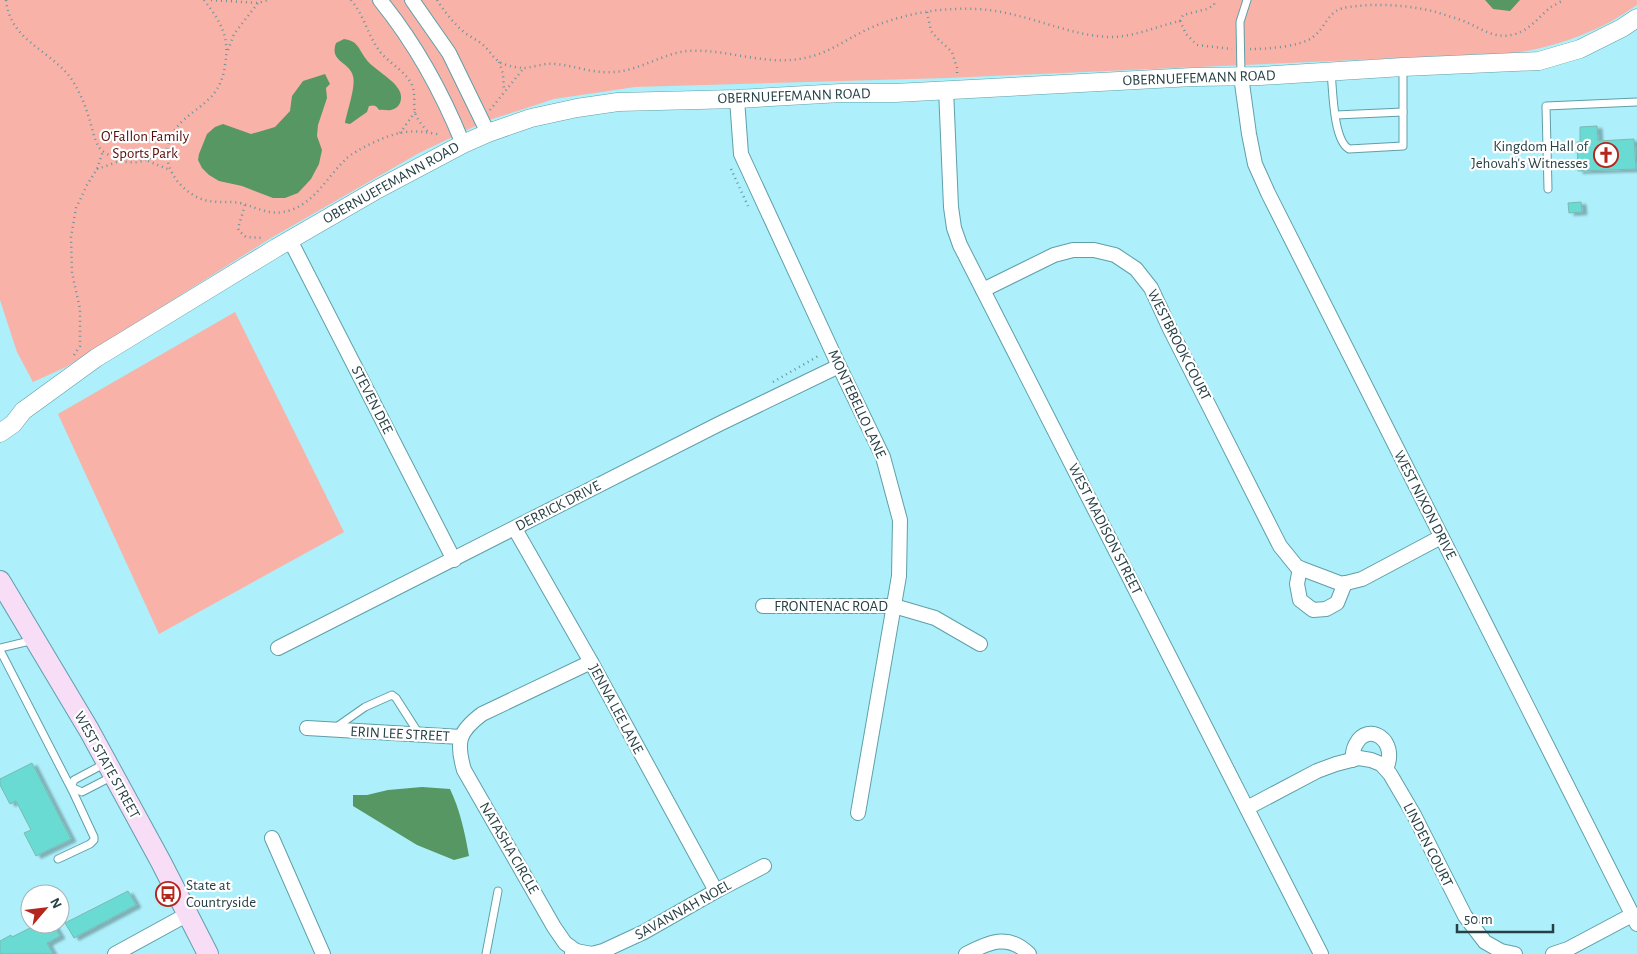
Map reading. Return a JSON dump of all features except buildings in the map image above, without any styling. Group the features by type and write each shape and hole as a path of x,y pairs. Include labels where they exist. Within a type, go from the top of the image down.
{"main road":[{"name":"WEST STATE STREET","path":"0,580 110,769 208,954"}],"street":[{"path":"380,0 414,47 439,90 463,144"},
{"path":"412,0 432,26 448,53 488,133"},
{"name":"OBERNUEFEMANN ROAD","path":"23,411 96,358 378,189 463,144 531,118 610,103 841,93 894,93 952,83 1260,76 1539,61 1580,49 1622,28 1637,18"},
{"name":"WEST NIXON DRIVE","path":"1241,76 1249,134 1256,164 1268,193 1635,919"},
{"name":"WEST MADISON STREET","path":"952,83 951,207 954,228 960,245 1322,954"},
{"name":"MONTEBELLO LANE","path":"737,99 741,154 883,457 900,520 900,576 858,813"},
{"name":"STEVEN DEE","path":"290,240 454,560"},
{"name":"WESTBROOK COURT","path":"983,290 1054,256 1073,250 1094,250 1115,255 1136,269 1151,288 1280,546 1297,567 1342,584 1345,583"},
{"name":"DERRICK DRIVE","path":"278,648 719,424 839,366"},
{"path":"0,420 5,416 23,411"},
{"path":"0,433 13,424 23,411"},
{"name":"JENNA LEE LANE","path":"515,529 591,662 596,675 716,891"},
{"path":"1300,568 1297,584 1300,600 1313,610 1326,609 1337,603 1345,583 1362,579 1441,537"},
{"name":"FRONTENAC ROAD","path":"763,606 894,606 935,618 980,644"},
{"name":"ERIN LEE STREET","path":"307,728 461,737 469,724 482,714 591,662"},
{"path":"1247,808 1317,771 1336,764 1352,760 1359,758 1381,764 1386,769 1390,761 1390,752 1385,741 1375,734 1366,735 1356,744 1352,760"},
{"name":"NATASHA CIRCLE","path":"461,737 459,754 464,770 554,927 574,952"},
{"name":"LINDEN COURT","path":"1386,769 1414,815 1465,916 1485,942 1501,951 1515,954"},
{"path":"272,838 323,954"},
{"name":"SAVANNAH NOEL","path":"574,952 592,954 603,951 644,932 764,866"},
{"path":"115,954 188,914"},
{"path":"1553,954 1635,919"},
{"path":"966,954 982,946 1006,940 1019,946 1029,954"}],"lane":[{"path":"1241,76 1240,22 1248,0"},
{"path":"1331,72 1336,115 1344,146 1350,149 1403,146 1403,67"},
{"path":"1548,189 1546,106 1637,102"},
{"path":"1336,115 1403,112"},
{"path":"35,639 0,649 71,787 94,837 94,840 58,859"},
{"path":"332,730 366,707 392,695 396,698 419,735"},
{"path":"71,787 82,792 110,769"},
{"path":"71,787 74,780 110,769"},
{"path":"486,954 498,891"}],"path":[{"path":"6,0 12,23 22,35 56,62 77,88 88,113 99,148 118,161 140,162 147,161 167,147 174,132 186,116 213,95 224,75 228,51 234,34 258,3"},
{"path":"204,0 220,23 228,51"},
{"path":"211,0 258,3 268,0"},
{"path":"351,0 360,11 367,30 380,52 412,84 415,95 415,112 420,123 428,132"},
{"path":"437,0 455,23 492,52 504,74 504,91"},
{"path":"1214,0 1214,5 1207,9 1183,15 1180,22 1186,34 1197,46 1220,49 1261,49 1294,45 1313,37 1331,14 1342,7 1363,5 1392,6 1434,12 1462,20 1499,36 1511,35 1525,30 1551,8 1564,0"},
{"path":"499,62 524,69 542,64 554,64 596,72 614,72 687,51 725,53 759,60 790,61 826,51 865,30 894,19 927,12 963,9 1006,13 1090,35 1111,37 1130,36 1180,22"},
{"path":"927,12 931,30 952,52 957,68 952,83"},
{"path":"490,110 524,69"},
{"path":"400,133 415,112"},
{"path":"167,147 170,170 177,180 196,196 208,201 238,203 269,213 280,213 292,210 316,194 347,158 367,146 400,133 428,132 441,136"},
{"path":"72,357 80,346 80,309 72,273 71,237 76,208 97,168 103,151"},
{"path":"97,168 110,166 118,161"},
{"path":"147,161 170,170"},
{"path":"731,169 748,206"},
{"path":"245,205 238,228 239,232 246,237 262,237 266,238 267,241"},
{"path":"770,383 820,356"}],"green space":[{"name":"O'Fallon Family Sports Park","path":"0,0 1637,0 1637,5 1594,30 1546,47 1514,53 947,78 635,87 554,99 486,121 419,153 271,238 66,367 33,382 17,352 0,300"},
{"path":"235,312 344,532 159,634 58,414"}],"shaded area":[{"path":"1485,0 1520,0 1510,11 1493,9"},
{"path":"344,39 355,43 370,64 389,79 399,90 401,96 400,103 396,108 392,110 379,110 375,106 369,106 367,112 350,124 345,123 354,81 351,71 335,54 336,43"},
{"path":"325,74 330,84 326,88 327,98 318,125 317,136 322,150 319,164 311,179 298,193 285,198 273,198 242,186 219,181 202,168 198,160 199,154 207,134 215,127 223,124 251,134 275,127 290,111 292,96 303,81"},
{"path":"422,787 450,789 462,822 469,856 454,860 417,845 353,806 353,795 367,795 388,790"}],"place":[{"name":"Kingdom Hall of Jehovah's Witnesses","path":"1606,155"},
{"name":"State at Countryside","path":"168,894"}]}
